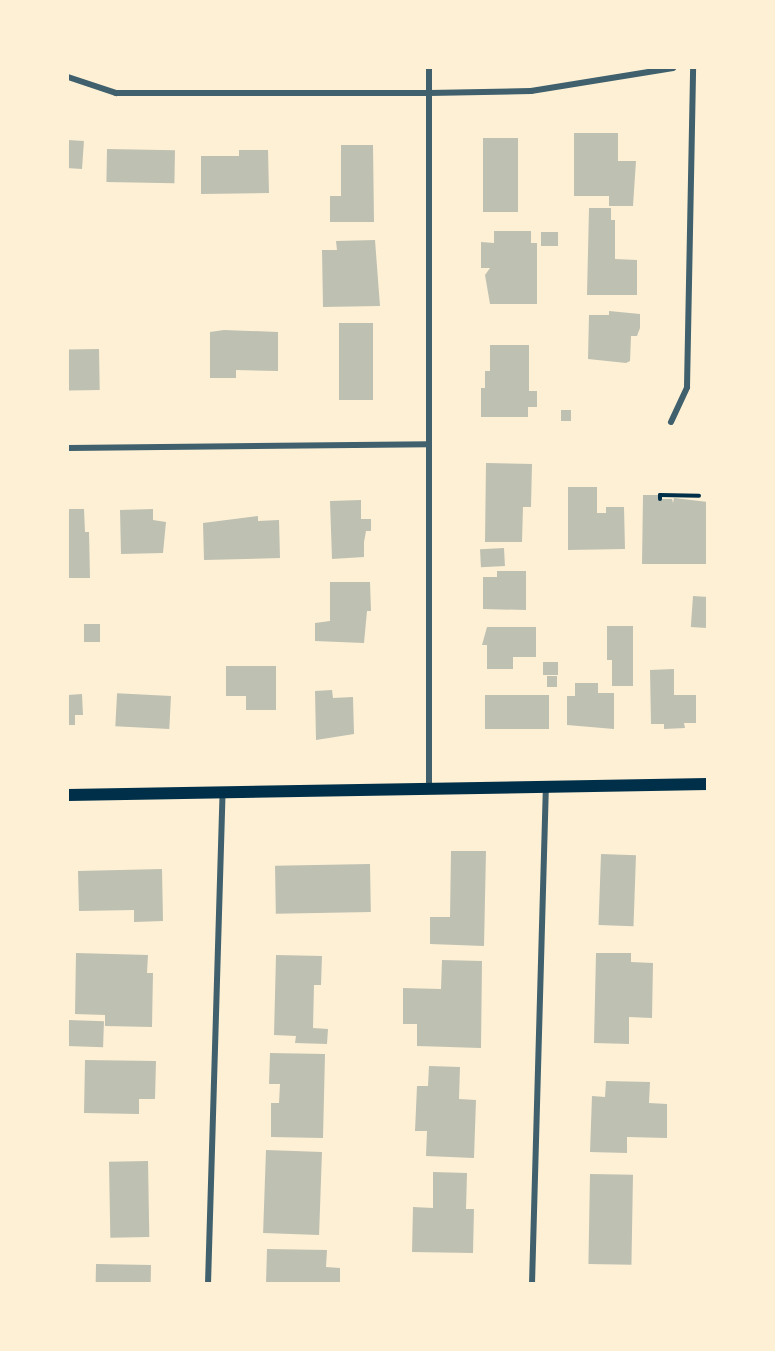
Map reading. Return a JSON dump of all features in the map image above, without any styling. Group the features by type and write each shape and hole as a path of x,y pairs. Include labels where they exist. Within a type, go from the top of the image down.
{"main road":[{"path":"68,795 708,784"}],"street":[{"path":"429,68 429,787"},
{"path":"68,78 116,93 429,93 531,90 673,68"},
{"path":"671,422 687,387 693,68"},
{"path":"68,448 429,444"},
{"path":"532,1284 546,785"},
{"path":"208,1284 223,792"}],"path":[{"path":"660,499 660,495 699,495"}],"building":[{"path":"574,133 618,133 618,161 636,161 633,206 609,206 609,196 574,196"},
{"path":"483,138 518,138 518,212 483,212"},
{"path":"68,140 84,141 82,169 68,168"},
{"path":"341,145 373,145 374,222 330,222 330,196 341,196"},
{"path":"107,149 175,150 174,183 106,182"},
{"path":"239,150 268,150 269,193 201,194 201,156 239,156"},
{"path":"589,208 611,208 611,220 615,220 615,259 637,260 637,295 587,295"},
{"path":"494,231 531,231 531,243 537,243 537,304 490,304 485,275 490,268 481,268 481,242 494,243"},
{"path":"541,232 558,232 558,246 541,246"},
{"path":"375,240 380,306 323,307 322,250 337,250 336,241"},
{"path":"609,311 640,314 640,328 637,336 631,336 630,361 626,363 588,359 589,315 609,315"},
{"path":"339,323 373,323 373,400 339,400"},
{"path":"224,330 278,332 278,371 236,370 236,378 210,378 210,332"},
{"path":"490,345 529,345 529,391 537,391 537,407 528,407 528,417 481,417 481,388 485,388 485,371 490,371"},
{"path":"99,349 100,390 69,391 68,350"},
{"path":"561,410 571,410 571,421 561,421"},
{"path":"486,463 532,464 531,507 523,507 522,542 485,542"},
{"path":"568,487 597,487 597,513 606,513 606,507 624,507 625,549 568,550"},
{"path":"643,495 658,495 658,499 672,499 673,503 674,498 708,502 708,564 642,564"},
{"path":"361,500 361,519 371,519 371,531 366,531 364,557 332,559 330,501"},
{"path":"68,509 84,509 85,532 89,532 90,578 68,578"},
{"path":"153,509 153,520 166,522 163,553 121,554 120,510"},
{"path":"258,516 258,521 279,520 280,558 204,560 203,523"},
{"path":"504,548 505,566 481,567 480,549"},
{"path":"497,571 526,571 526,610 483,609 483,577 497,577"},
{"path":"330,582 370,582 371,611 367,611 364,643 315,641 315,623 330,621"},
{"path":"693,596 708,597 706,628 691,627"},
{"path":"84,624 100,624 100,642 84,642"},
{"path":"607,626 633,626 633,686 612,686 612,660 607,660"},
{"path":"487,627 536,627 536,657 513,657 513,669 487,669 487,645 482,645"},
{"path":"543,662 558,662 558,675 543,675"},
{"path":"226,666 276,666 276,710 246,710 246,696 226,696"},
{"path":"674,669 674,695 696,695 696,723 684,723 685,728 664,729 664,724 651,724 650,670"},
{"path":"547,676 557,676 557,687 547,687"},
{"path":"575,683 598,683 598,693 614,693 614,729 567,725 567,696 575,696"},
{"path":"332,690 333,698 353,697 354,734 316,740 315,691"},
{"path":"117,693 171,696 169,729 115,726"},
{"path":"82,694 83,715 75,715 75,725 68,725 68,695"},
{"path":"485,695 549,695 549,729 485,729"},
{"path":"451,851 486,851 484,946 430,944 430,917 450,917"},
{"path":"601,854 636,855 634,926 599,925"},
{"path":"370,864 371,912 276,914 275,866"},
{"path":"162,869 163,921 134,922 134,910 79,911 78,871"},
{"path":"76,953 148,955 147,973 153,973 152,1027 105,1026 105,1015 75,1014"},
{"path":"596,953 631,953 631,962 653,963 652,1018 629,1017 629,1044 594,1043"},
{"path":"276,955 322,956 321,985 314,985 313,1028 328,1029 327,1044 295,1043 296,1036 274,1035"},
{"path":"442,960 482,961 481,1048 417,1046 417,1024 403,1024 403,988 441,989"},
{"path":"68,1020 104,1021 103,1047 68,1046"},
{"path":"270,1053 325,1054 323,1138 271,1137 271,1103 279,1103 280,1084 269,1084"},
{"path":"85,1060 156,1061 155,1099 139,1099 139,1114 84,1113"},
{"path":"429,1066 460,1067 459,1099 476,1100 474,1158 426,1156 427,1131 415,1131 417,1086 428,1086"},
{"path":"606,1081 650,1082 649,1103 667,1104 667,1138 627,1137 627,1153 590,1152 592,1096 605,1097"},
{"path":"266,1150 322,1152 319,1235 263,1233"},
{"path":"148,1161 149,1237 110,1238 109,1162"},
{"path":"433,1172 467,1173 466,1209 474,1209 473,1253 412,1252 413,1207 433,1208"},
{"path":"590,1174 633,1175 631,1265 588,1264"},
{"path":"267,1249 327,1250 326,1267 340,1268 340,1284 266,1284"},
{"path":"96,1264 151,1265 151,1284 96,1284"}]}
